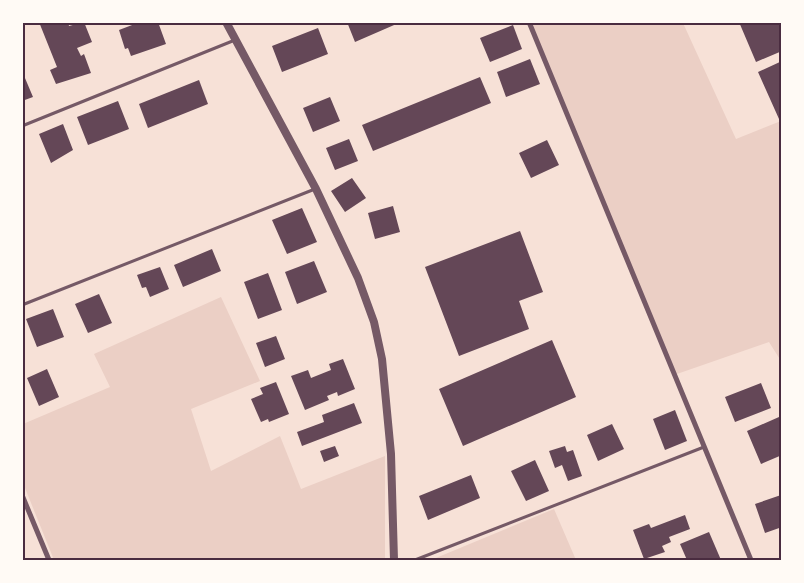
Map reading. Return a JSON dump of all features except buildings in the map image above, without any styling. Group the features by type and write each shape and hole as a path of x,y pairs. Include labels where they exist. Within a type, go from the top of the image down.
{"street":[{"path":"226,22 316,189 358,278 378,340 391,454 394,560"},
{"path":"529,22 751,560"},
{"path":"22,495 49,560"}],"lane":[{"path":"22,126 236,40"},
{"path":"22,305 316,189"},
{"path":"415,560 704,447"}],"shaded area":[{"path":"529,23 683,23 736,139 781,121 781,361 769,342 674,375"},
{"path":"221,297 260,381 191,409 211,471 280,436 301,489 385,456 385,560 54,560 23,483 23,424 110,387 94,354"},
{"path":"554,509 576,560 431,560"}]}
